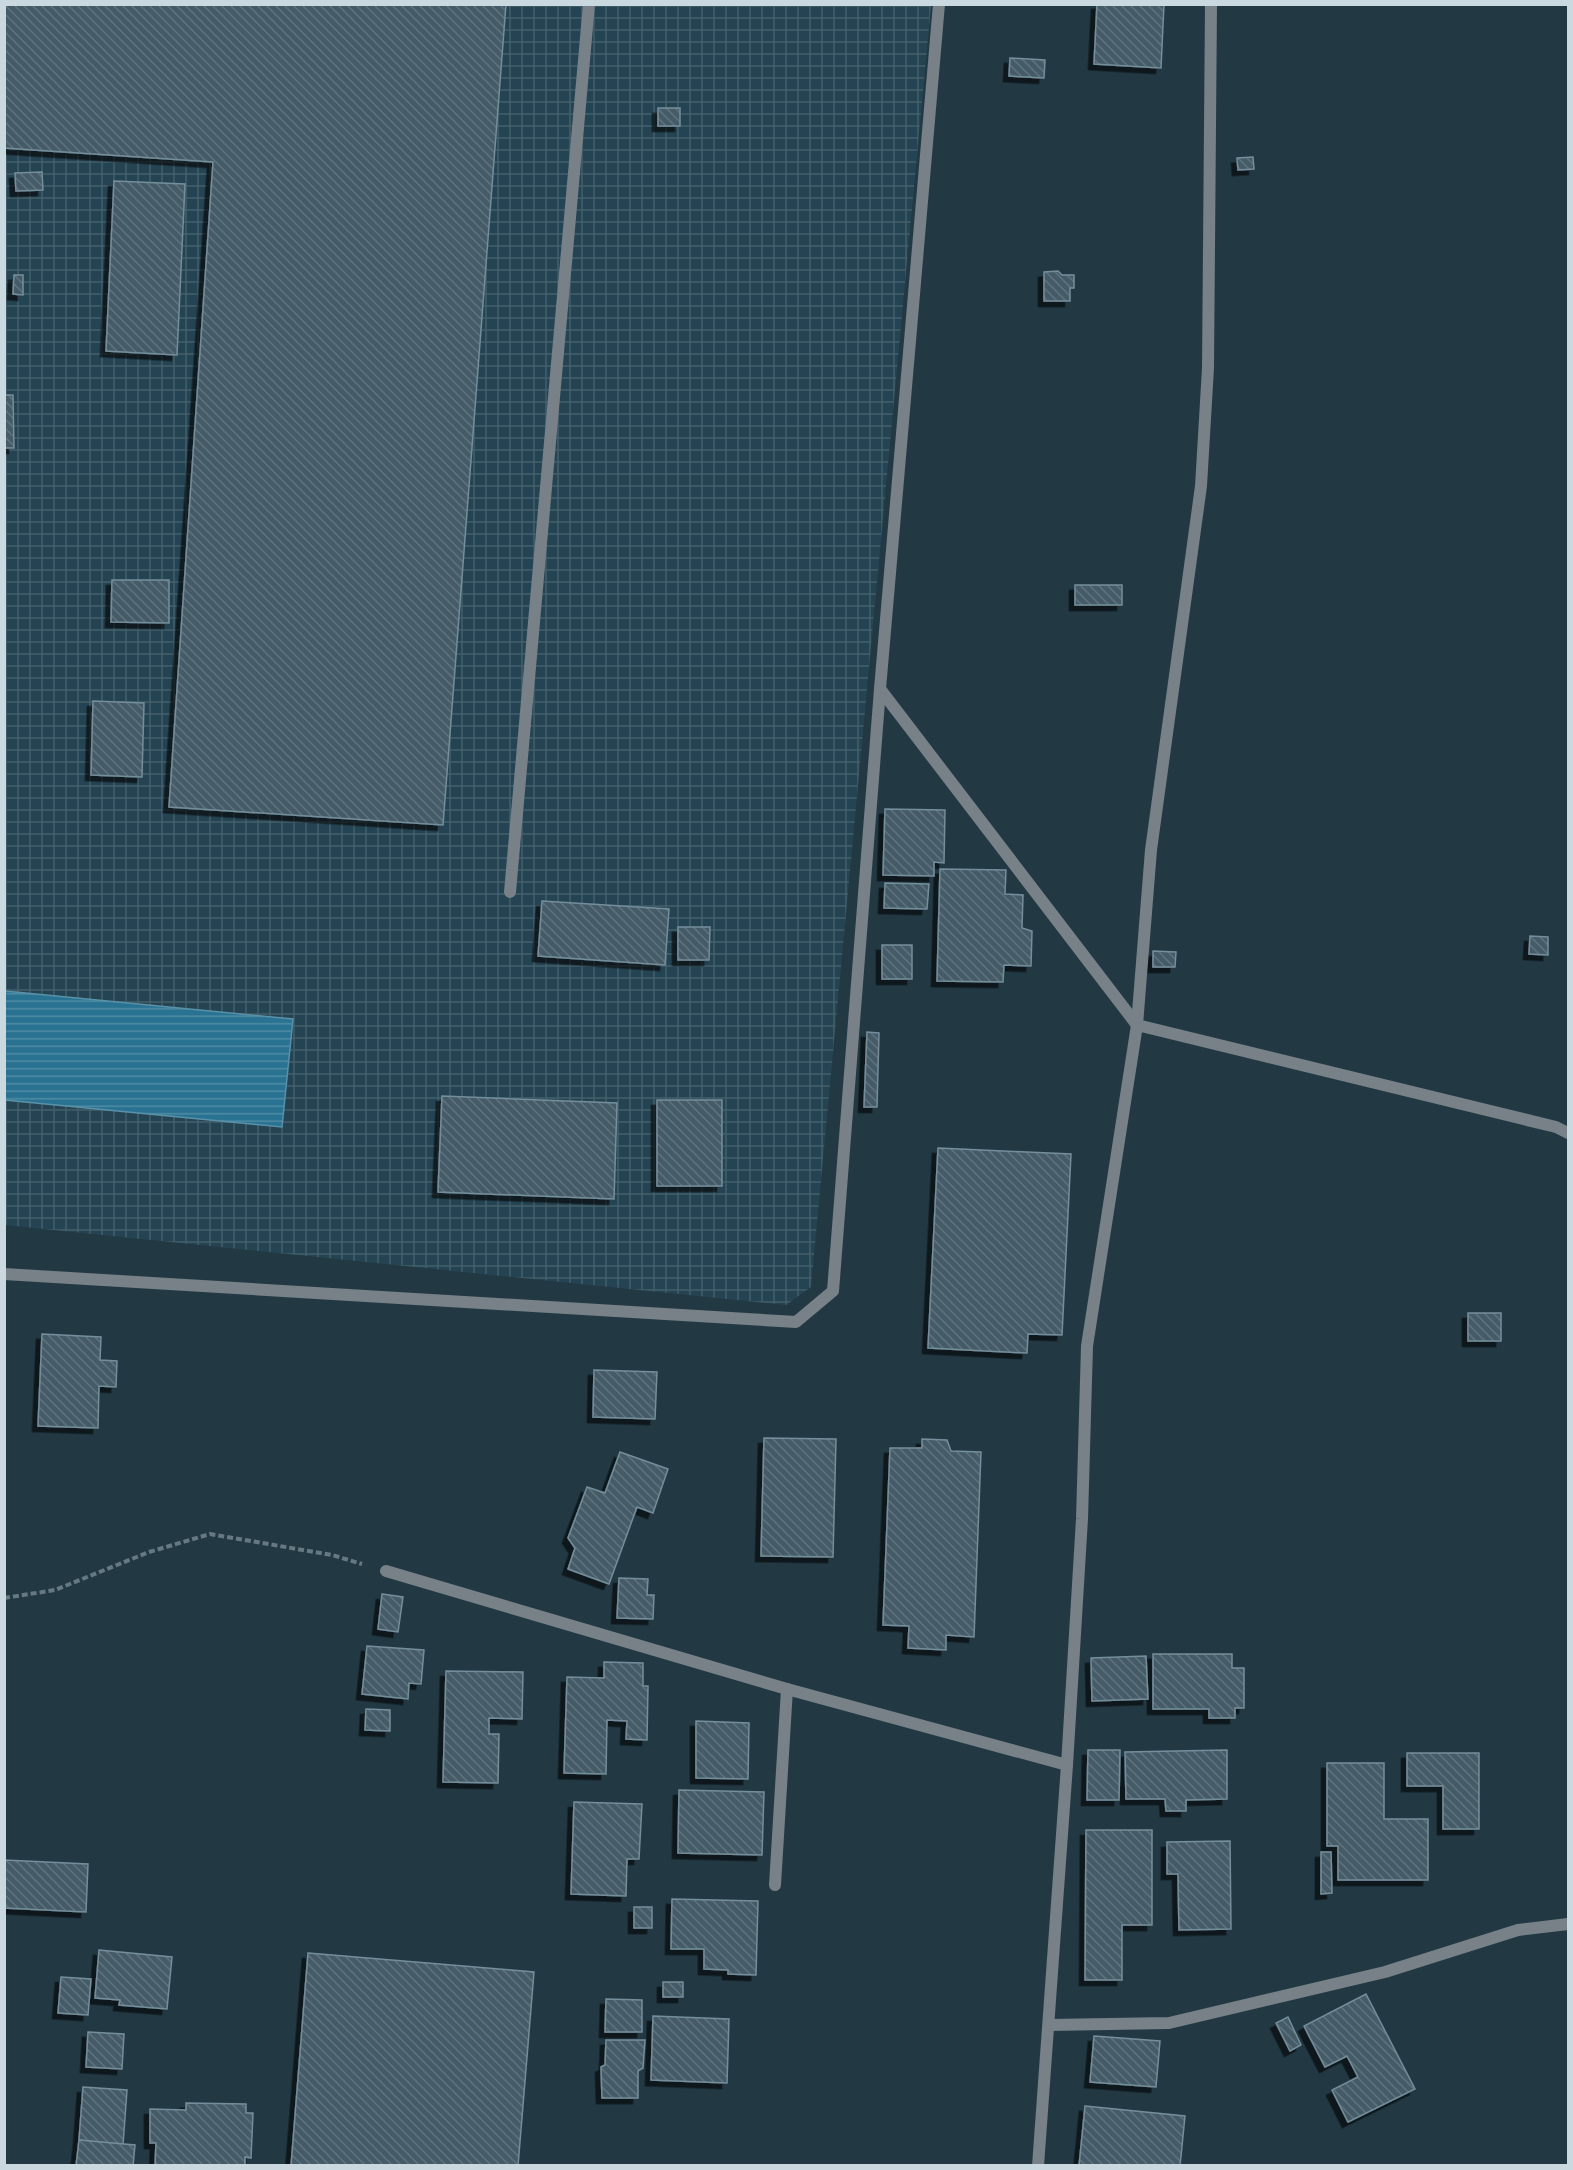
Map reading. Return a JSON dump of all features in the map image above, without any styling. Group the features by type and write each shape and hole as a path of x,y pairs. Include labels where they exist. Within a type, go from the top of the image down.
{"street":[{"path":"510,892 589,4"},
{"path":"4,1274 796,1322 833,1291 880,689 939,4"},
{"path":"1038,2166 1082,1519 1087,1346 1137,1024 1150,850 1201,486 1208,368 1211,4"},
{"path":"880,689 1137,1024 1556,1127 1569,1133"},
{"path":"386,1571 788,1689 1067,1765"},
{"path":"775,1885 788,1689"},
{"path":"1049,2025 1169,2023 1385,1972 1518,1929 1569,1924"}],"path":[{"path":"4,1598 55,1590 148,1552 210,1534 332,1555 386,1571"}],"shaded area":[{"path":"5,5 931,5 811,1287 786,1305 5,1225"}],"water":[{"path":"5,991 293,1019 282,1127 5,1100"}],"building":[{"path":"4,4 506,4 443,825 169,807 213,162 4,148"},
{"path":"1097,4 1164,4 1161,68 1094,64"},
{"path":"1010,58 1045,60 1044,78 1009,76"},
{"path":"658,108 680,108 680,126 658,126"},
{"path":"1253,157 1254,169 1238,170 1237,158"},
{"path":"42,172 43,190 16,191 15,173"},
{"path":"114,181 185,184 177,355 106,351"},
{"path":"1058,271 1062,275 1074,275 1074,288 1070,288 1070,301 1044,301 1044,272"},
{"path":"14,275 23,275 23,295 13,294"},
{"path":"4,395 13,395 14,448 4,448"},
{"path":"112,580 169,580 169,623 111,622"},
{"path":"1075,585 1122,585 1122,605 1075,605"},
{"path":"93,701 144,703 142,777 91,775"},
{"path":"885,809 945,810 944,863 934,862 934,876 883,875"},
{"path":"940,869 1006,870 1005,894 1023,895 1022,928 1032,931 1031,966 1004,965 1003,982 937,981"},
{"path":"885,883 929,884 927,909 884,908"},
{"path":"542,901 669,909 665,965 538,956"},
{"path":"678,927 710,927 709,960 678,960"},
{"path":"1530,936 1548,937 1548,955 1529,954"},
{"path":"882,945 912,945 912,979 882,979"},
{"path":"1153,951 1176,952 1175,967 1153,967"},
{"path":"867,1032 879,1033 877,1107 864,1107"},
{"path":"442,1096 617,1103 614,1199 438,1192"},
{"path":"657,1100 722,1100 722,1186 657,1186"},
{"path":"938,1148 1071,1154 1062,1335 1028,1334 1027,1353 928,1348"},
{"path":"1468,1313 1501,1313 1501,1341 1468,1341"},
{"path":"42,1334 101,1337 100,1360 117,1361 116,1387 99,1386 98,1428 38,1426"},
{"path":"594,1370 657,1372 655,1419 593,1417"},
{"path":"764,1438 836,1439 833,1557 761,1556"},
{"path":"922,1439 947,1440 951,1451 981,1452 974,1637 946,1635 946,1650 908,1648 909,1626 883,1625 890,1448 922,1448"},
{"path":"620,1452 668,1469 653,1513 637,1507 609,1584 568,1569 575,1548 568,1538 587,1487 605,1493"},
{"path":"619,1578 648,1579 647,1595 654,1595 653,1619 617,1618"},
{"path":"382,1594 403,1597 398,1632 378,1629"},
{"path":"367,1646 424,1650 421,1684 409,1683 408,1699 362,1694"},
{"path":"1153,1654 1232,1654 1232,1668 1244,1668 1244,1708 1235,1708 1235,1718 1209,1718 1209,1709 1153,1709"},
{"path":"1146,1656 1148,1699 1092,1701 1091,1658"},
{"path":"604,1662 643,1663 643,1686 648,1686 647,1740 626,1739 627,1721 607,1720 606,1774 564,1773 567,1677 604,1678"},
{"path":"446,1671 523,1672 522,1719 489,1718 489,1734 499,1734 498,1783 443,1782"},
{"path":"366,1709 390,1710 390,1731 365,1730"},
{"path":"696,1721 749,1723 748,1779 696,1778"},
{"path":"1088,1750 1120,1750 1119,1800 1087,1800"},
{"path":"1227,1750 1227,1799 1186,1800 1186,1811 1166,1811 1165,1799 1126,1799 1125,1752"},
{"path":"1407,1753 1479,1753 1479,1829 1443,1829 1443,1786 1407,1786"},
{"path":"1327,1763 1384,1763 1384,1819 1428,1819 1428,1880 1338,1880 1338,1846 1327,1846"},
{"path":"679,1790 764,1792 762,1855 678,1853"},
{"path":"574,1802 642,1804 639,1859 627,1859 626,1896 571,1894"},
{"path":"1086,1830 1152,1830 1152,1925 1122,1925 1122,1980 1085,1980"},
{"path":"1230,1841 1231,1929 1179,1930 1178,1874 1167,1874 1167,1842"},
{"path":"1321,1852 1331,1852 1332,1893 1321,1894"},
{"path":"4,1860 88,1864 86,1912 4,1908"},
{"path":"672,1899 758,1901 756,1975 728,1974 728,1970 704,1969 704,1949 671,1949"},
{"path":"634,1907 652,1907 652,1928 634,1928"},
{"path":"99,1950 172,1957 167,2009 119,2005 120,2000 95,1998"},
{"path":"308,1953 534,1972 518,2166 291,2166"},
{"path":"61,1977 91,1979 88,2015 58,2013"},
{"path":"663,1982 683,1982 683,1997 663,1997"},
{"path":"1366,1994 1415,2089 1348,2122 1332,2090 1358,2077 1347,2056 1325,2067 1304,2026"},
{"path":"606,1999 642,2000 642,2032 605,2032"},
{"path":"653,2016 729,2019 727,2083 651,2080"},
{"path":"1288,2017 1301,2045 1290,2051 1276,2023"},
{"path":"88,2032 124,2034 122,2069 86,2067"},
{"path":"1094,2036 1160,2041 1156,2087 1090,2082"},
{"path":"606,2040 645,2040 643,2068 638,2071 638,2098 602,2098 601,2067 605,2065"},
{"path":"83,2087 127,2090 123,2145 79,2140"},
{"path":"186,2103 246,2104 246,2113 253,2113 251,2158 245,2157 245,2166 155,2166 156,2143 150,2143 150,2109 186,2110"},
{"path":"1085,2106 1185,2116 1180,2166 1079,2166"},
{"path":"79,2140 135,2145 133,2166 76,2166"}]}
